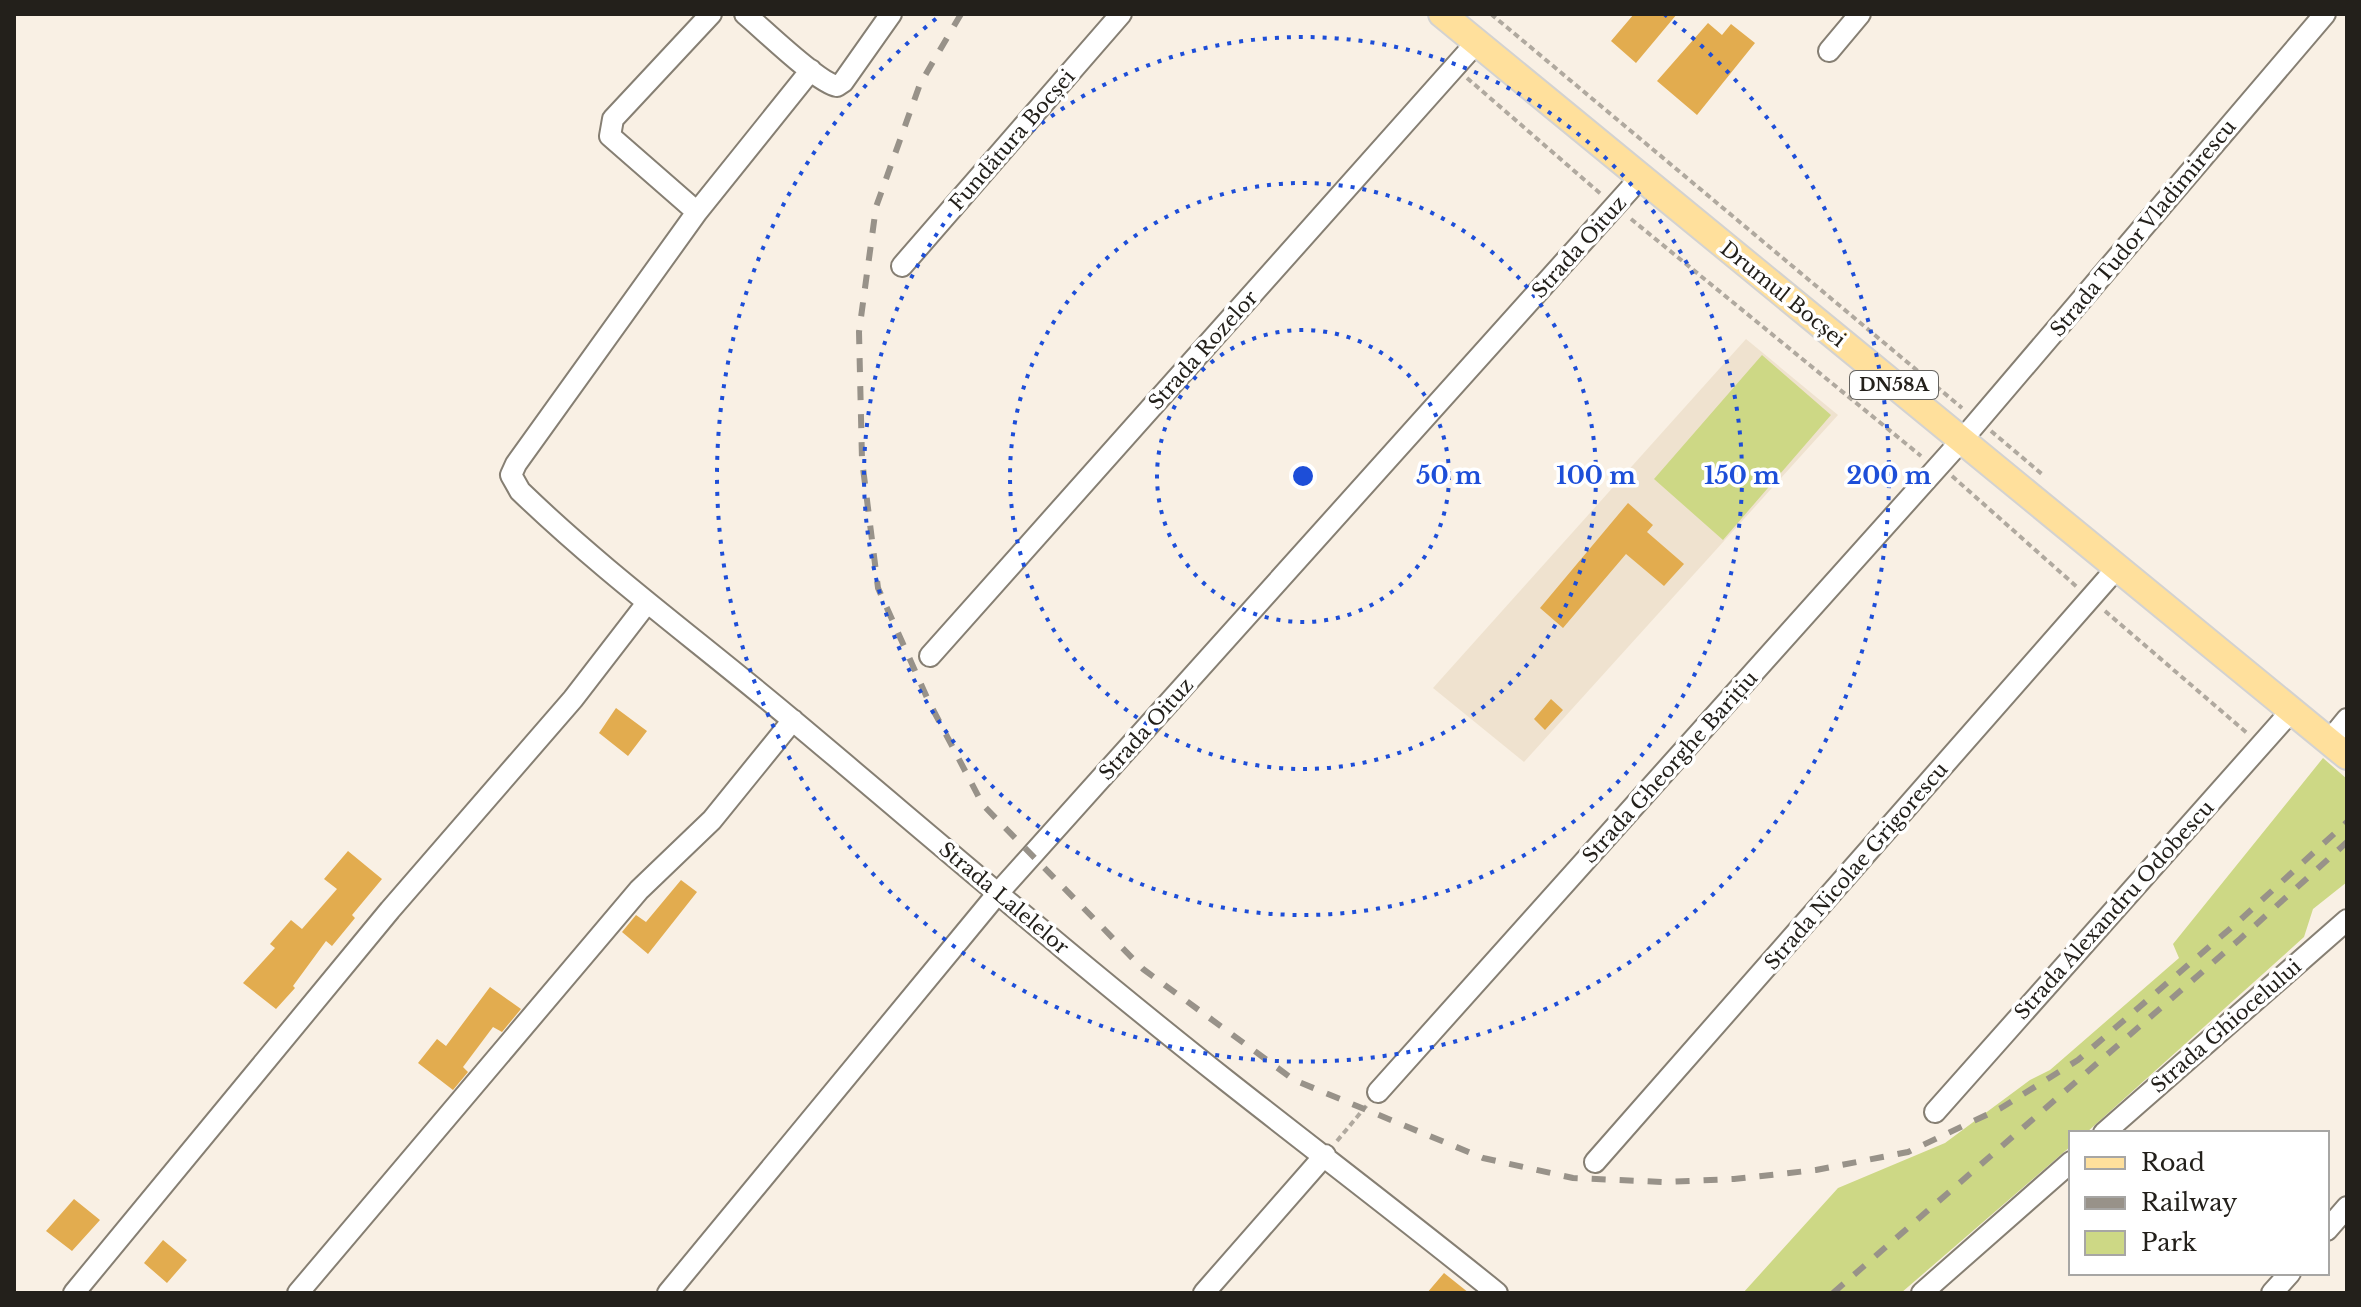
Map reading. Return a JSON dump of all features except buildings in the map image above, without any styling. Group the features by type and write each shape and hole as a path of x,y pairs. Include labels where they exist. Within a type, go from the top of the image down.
{"main road":[{"name":"Drumul Bocșei","path":"1462,25 1640,178 2338,748"}],"street":[{"path":"711,14 613,119 610,136 697,212 811,70"},
{"path":"745,14 830,85 837,86 843,82 891,14"},
{"name":"Fundătura Bocșei","path":"902,266 1121,14"},
{"path":"1829,51 1860,14"},
{"name":"Strada Tudor Vladimirescu","path":"1961,441 2325,14"},
{"name":"Strada Rozelor","path":"930,656 1455,67 1462,25"},
{"name":"Strada Oituz","path":"668,1293 998,893 1640,178"},
{"name":"Strada Lalelelor","path":"697,212 516,464 511,475 520,491 647,603 793,720 1227,1081 1497,1293"},
{"name":"Strada Gheorghe Barițiu","path":"1378,1092 1961,441"},
{"name":"Strada Nicolae Grigorescu","path":"1595,1162 2116,569"},
{"path":"74,1293 390,910 573,699 647,603"},
{"name":"Strada Alexandru Odobescu","path":"1935,1112 2293,709"},
{"path":"2338,748 2347,719"},
{"path":"298,1293 639,890 712,820 793,720"},
{"name":"Strada Ghiocelului","path":"2106,1131 2347,920"},
{"path":"1204,1293 1325,1155"},
{"path":"1922,1293 2069,1164"},
{"path":"2329,1228 2347,1207"},
{"path":"2272,1293 2288,1275"}],"path":[{"path":"1491,14 1963,409"},
{"path":"1455,67 1615,206 1921,456"},
{"path":"1952,476 2080,589"},
{"path":"2102,609 2262,743"},
{"path":"1325,1155 1378,1092"}],"shaded area":[{"path":"1746,339 1838,415 1524,762 1433,688"}],"green space":[{"path":"1762,355 1831,415 1723,540 1654,479"},
{"path":"2323,758 2347,779 2347,882 2313,909 2304,937 2088,1131 2069,1131 2069,1148 1901,1293 1743,1293 1838,1188 1945,1143 2030,1080 2050,1070 2179,958 2173,944"}],"railway":[{"path":"961,14 920,84 876,207 859,332 862,460 878,588 929,702 983,805 1143,969 1294,1080 1483,1158 1573,1178 1664,1182 1734,1179 1816,1170 1908,1152 2001,1108 2078,1060 2239,921 2347,822"},
{"path":"1833,1293 2347,842"}]}
